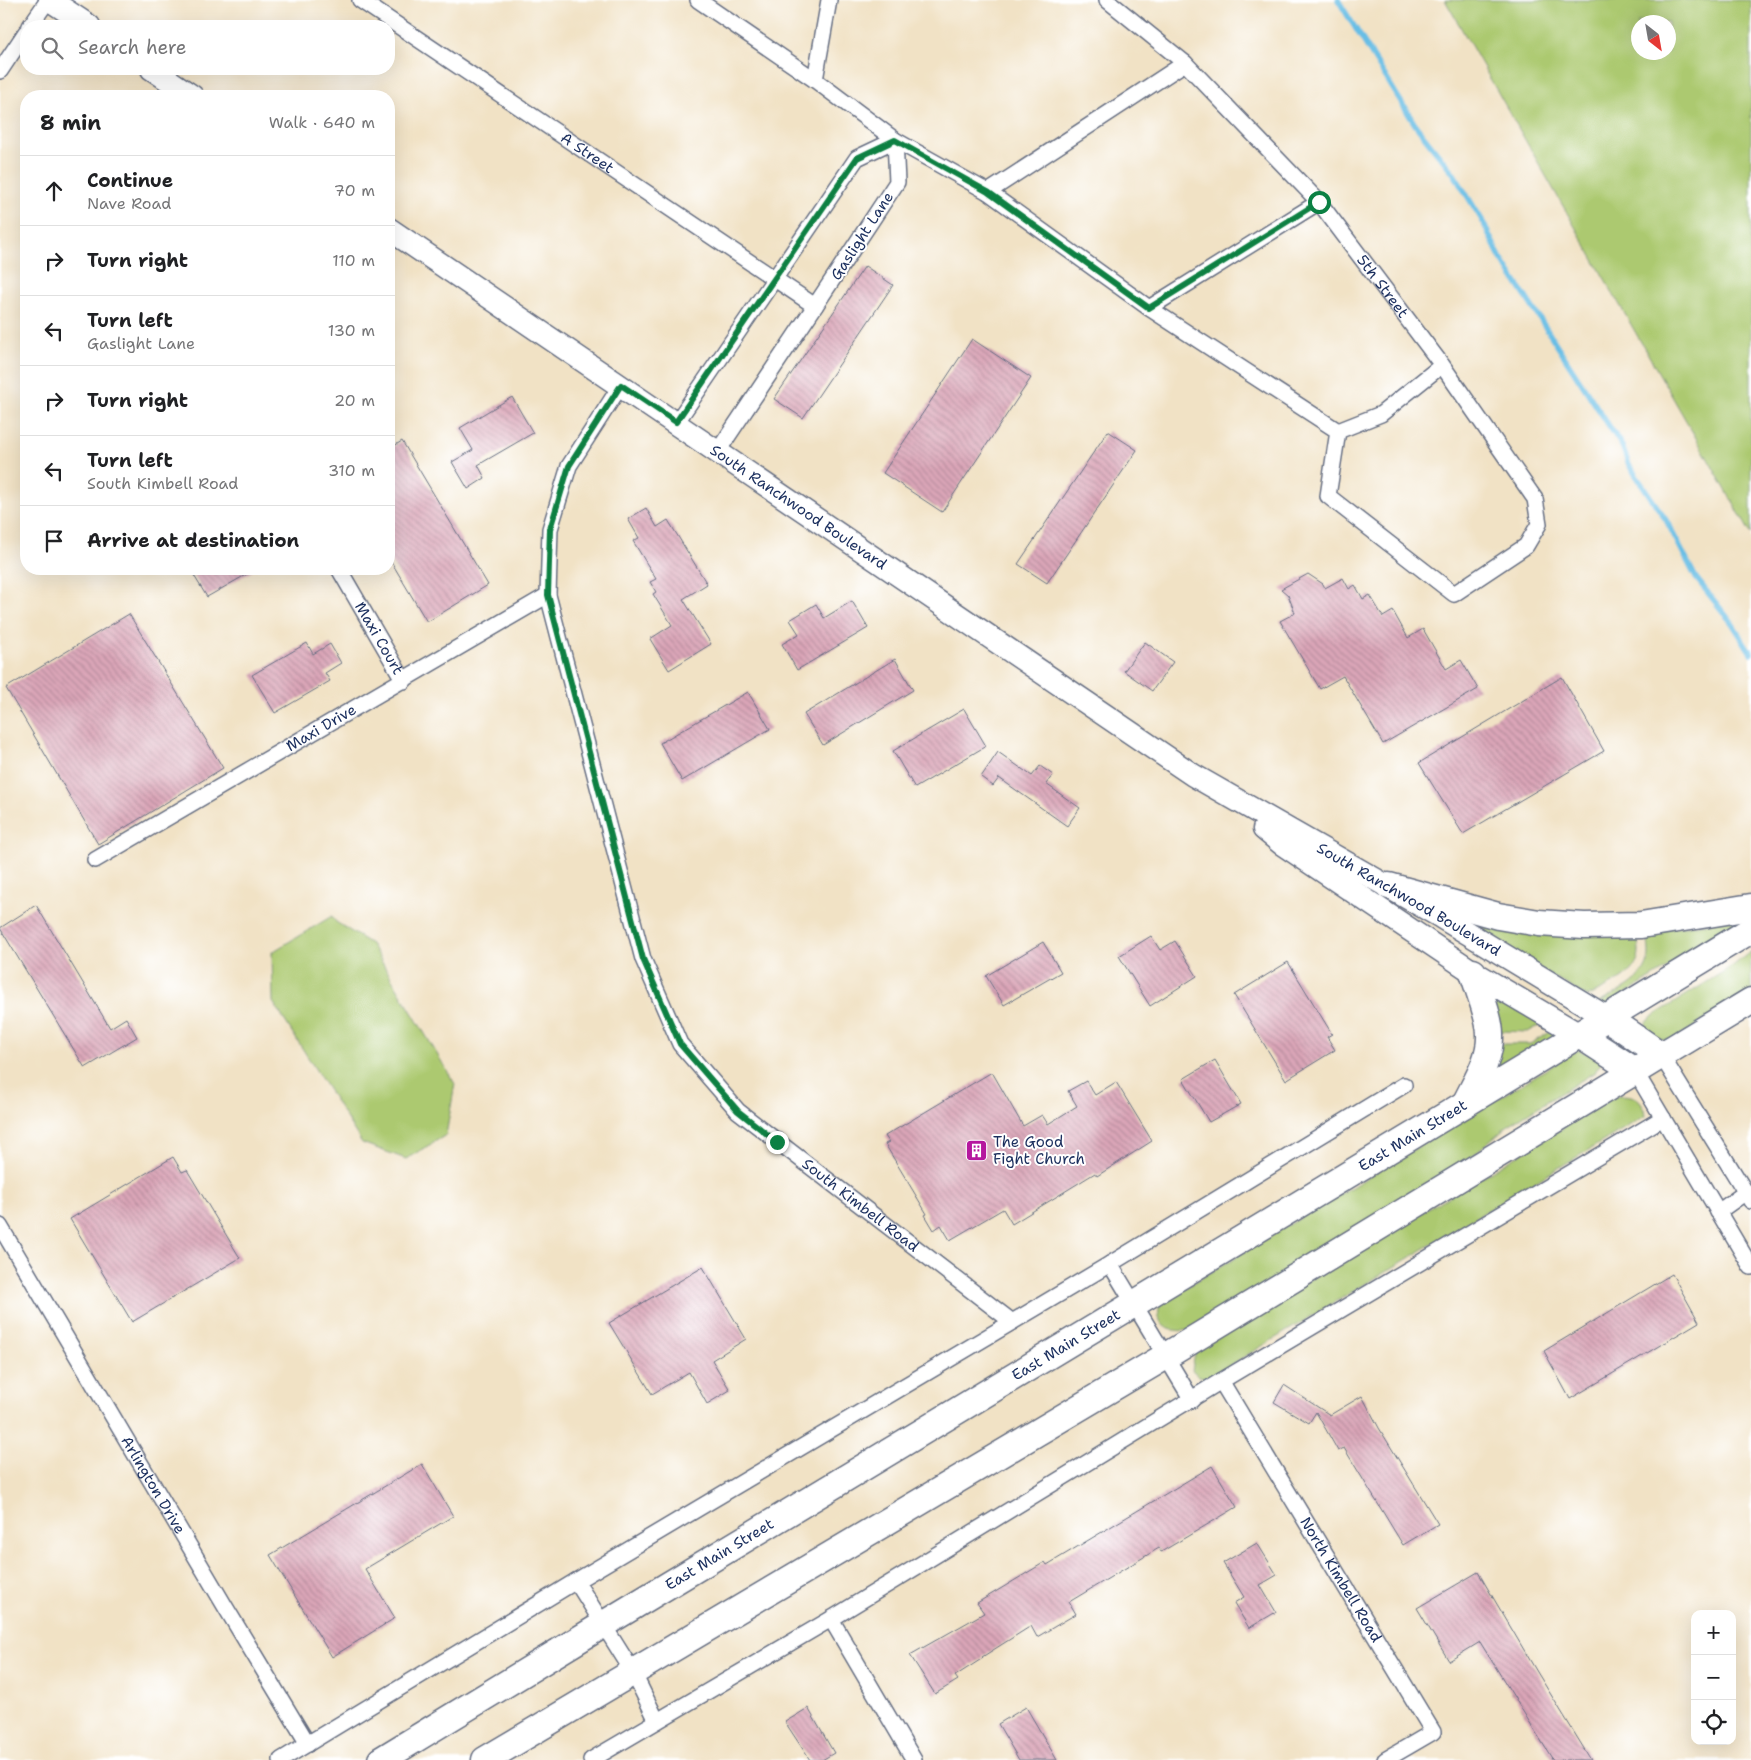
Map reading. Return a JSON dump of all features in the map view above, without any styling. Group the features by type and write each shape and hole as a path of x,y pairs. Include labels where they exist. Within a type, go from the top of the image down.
{"highway":[{"path":"1389,886 1498,916 1539,923 1584,926 1641,925 1751,907"},
{"name":"East Main Street","path":"381,1760 1751,930"},
{"path":"1466,1104 1485,1063 1490,1036 1473,972"},
{"path":"485,1760 1166,1356 1751,1001"},
{"path":"1606,1017 1661,1055"},
{"path":"1578,1034 1635,1071"}],"main road":[{"path":"49,0 80,20"},
{"path":"161,75 183,90"},
{"name":"South Ranchwood Boulevard","path":"395,232 1209,784 1389,886 1606,1017"},
{"name":"South Ranchwood Boulevard","path":"1209,784 1281,843 1473,972 1578,1034"}],"street":[{"path":"34,20 49,0"},
{"name":"A Street","path":"360,0 390,20"},
{"path":"698,0 815,80 895,140 988,192 1149,308 1338,431 1381,414 1442,365"},
{"path":"815,80 829,0"},
{"name":"5th Street","path":"1107,0 1185,63 1319,202 1442,365 1535,499 1539,524 1526,546 1454,594 1328,496 1338,431"},
{"name":"A Street","path":"395,24 816,306"},
{"path":"0,71 20,41"},
{"path":"988,192 1185,63"},
{"path":"676,422 857,158 895,140"},
{"name":"Gaslight Lane","path":"718,451 897,182 895,140"},
{"path":"1149,308 1319,202"},
{"name":"South Kimbell Road","path":"621,385 569,466 550,529 548,595 643,959 680,1044 738,1111 1011,1321"},
{"name":"Maxi Court","path":"342,575 404,681"},
{"name":"Maxi Drive","path":"95,860 404,681 548,595"},
{"path":"1661,1055 1748,1196 1718,1212"},
{"path":"1635,1071 1751,1268"},
{"path":"281,1760 576,1581 835,1429 1011,1321 1110,1264 1404,1085"},
{"path":"591,1760 831,1619 1221,1381 1664,1118"},
{"name":"Arlington Drive","path":"0,1226 308,1744"},
{"path":"1110,1264 1192,1400"},
{"name":"North Kimbell Road","path":"1221,1381 1433,1732 1385,1760"},
{"path":"576,1581 633,1672 657,1720"},
{"path":"831,1619 914,1760"}],"green space":[{"path":"1445,0 1751,0 1751,534"},
{"path":"1445,911 1637,934 1638,960 1628,974 1620,980 1587,997"},
{"path":"332,916 336,922 371,944 455,1084 446,1135 406,1159 362,1143 273,1002 272,952"},
{"path":"1751,916 1606,1006 1599,1003 1624,989 1639,977 1644,970 1649,952 1646,932"},
{"path":"1751,951 1751,992 1672,1040 1658,1040 1641,1029 1653,1016 1734,965"},
{"path":"1498,997 1542,1024 1528,1032 1499,1031 1493,999"},
{"path":"1555,1029 1557,1030 1553,1038 1500,1070 1494,1066 1499,1044 1530,1044"},
{"path":"1578,1050 1604,1059 1595,1072 1507,1126 1458,1168 1189,1330 1169,1329 1161,1322 1159,1317 1160,1303"},
{"path":"1618,1095 1638,1099 1645,1116 1209,1378 1199,1376 1192,1370 1196,1348"}],"building":[{"path":"865,266 893,285 803,418 774,399"},
{"path":"972,339 1031,378 942,512 883,473"},
{"path":"512,397 533,433 478,465 485,478 468,489 452,462 473,450 460,428"},
{"path":"1108,431 1137,450 1047,583 1018,564"},
{"path":"402,441 488,585 427,622 395,568 395,445"},
{"path":"646,508 657,527 668,520 707,584 683,599 711,644 669,670 650,639 672,625 653,594 656,592 650,582 656,579 633,541 639,538 628,519"},
{"path":"1308,574 1323,584 1325,588 1343,578 1349,589 1355,585 1363,599 1370,595 1383,617 1393,611 1408,638 1423,629 1446,669 1461,660 1478,689 1383,744 1343,676 1320,689 1280,621 1295,613 1288,595 1281,589"},
{"path":"194,575 246,575 207,597"},
{"path":"852,601 868,628 797,670 782,644 799,634 790,620 816,604 824,618"},
{"path":"129,614 223,768 98,844 6,688"},
{"path":"1145,642 1173,662 1152,691 1124,671"},
{"path":"307,643 313,654 330,644 341,663 325,673 330,681 275,713 252,675"},
{"path":"895,659 913,690 823,745 804,714"},
{"path":"1562,677 1604,751 1463,834 1419,763"},
{"path":"748,692 770,729 682,781 660,743"},
{"path":"964,709 986,746 915,788 893,751"},
{"path":"998,752 1032,776 1040,766 1053,775 1046,784 1080,808 1067,826 999,778 993,786 981,777"},
{"path":"36,905 110,1028 126,1018 137,1037 85,1068 0,928"},
{"path":"1151,936 1160,950 1175,941 1197,976 1150,1006 1119,956"},
{"path":"1043,942 1061,972 1004,1005 986,976"},
{"path":"1288,962 1332,1034 1327,1037 1335,1050 1286,1080 1234,995"},
{"path":"1215,1060 1241,1104 1209,1122 1183,1079"},
{"name":"The Good Fight Church","path":"992,1072 1023,1126 1042,1115 1048,1124 1077,1106 1068,1091 1086,1081 1095,1095 1116,1082 1152,1141 1097,1176 1095,1173 1012,1224 1003,1209 950,1240 941,1225 934,1230 925,1215 927,1214 885,1144 889,1142 885,1136"},
{"path":"173,1157 182,1172 187,1170 240,1258 132,1322 70,1219"},
{"path":"703,1267 746,1339 712,1360 730,1390 707,1404 689,1372 652,1394 609,1323"},
{"path":"1672,1274 1699,1322 1570,1399 1544,1351"},
{"path":"1284,1385 1330,1415 1362,1396 1379,1428 1438,1524 1403,1545 1344,1448 1338,1451 1316,1412 1309,1423 1274,1402"},
{"path":"422,1464 453,1516 365,1569 395,1618 332,1657 270,1555"},
{"path":"1212,1466 1237,1507 1161,1552 1159,1548 1069,1602 1076,1614 1037,1637 1031,1626 955,1676 958,1680 935,1694 910,1655 984,1613 977,1603 1045,1562 1047,1565"},
{"path":"1257,1543 1277,1575 1260,1585 1276,1612 1249,1628 1234,1603 1244,1597 1223,1563"},
{"path":"1478,1572 1591,1760 1553,1760 1480,1642 1449,1661 1417,1608"},
{"path":"1026,1707 1057,1760 1019,1760 998,1724"},
{"path":"808,1708 834,1753 822,1760 810,1760 785,1722"}],"waterway":[{"path":"1338,0 1416,126 1454,174 1482,220 1500,257 1622,446 1629,465 1666,520 1696,578 1732,623 1751,653"}],"place":[{"name":"The Good Fight Church","path":"977,1151"}],"route":[{"path":"777,1142 738,1111 680,1044 643,959 548,595 550,529 569,466 621,385 676,422 857,158 895,140 988,192 1149,308 1319,202"}]}
